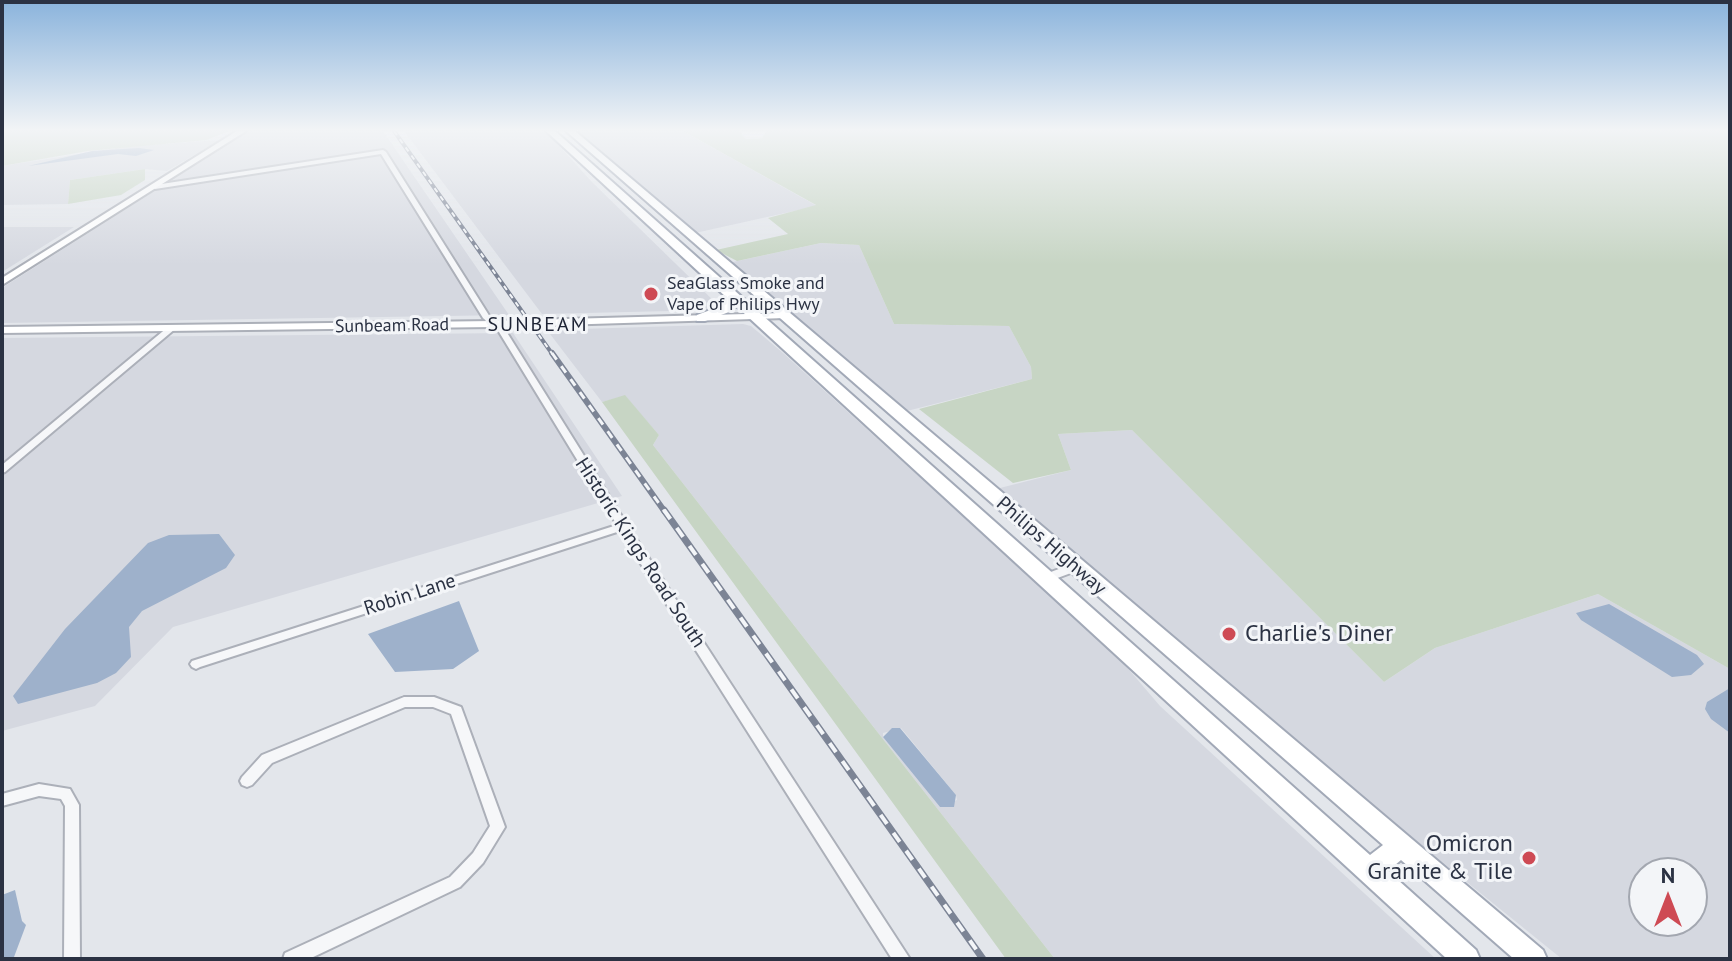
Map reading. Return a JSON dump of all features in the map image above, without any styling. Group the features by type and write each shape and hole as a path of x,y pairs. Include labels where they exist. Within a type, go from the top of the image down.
{"main road":[{"name":"Philips Highway","path":"596,176 1467,959"},
{"path":"606,176 625,181"},
{"name":"Philips Highway","path":"619,176 1534,959"},
{"path":"607,186 623,188 641,204 657,209"},
{"path":"701,318 725,309 732,298"},
{"path":"1369,871 1401,845"}],"street":[{"path":"2,282 172,176"},
{"name":"Historic Kings Road South","path":"155,187 226,176"},
{"name":"Historic Kings Road South","path":"398,176 902,959"},
{"name":"Sunbeam Road","path":"2,330 494,324 782,316"},
{"path":"2,470 171,329"},
{"name":"Robin Lane","path":"196,664 623,527"},
{"path":"1044,579 1075,567"},
{"path":"247,781 267,759 281,753 404,702 434,702 456,711 498,827 478,858 455,882 291,959"},
{"path":"2,800 39,790 65,793 72,805 72,959"}],"shaded area":[{"path":"2,176 98,176 70,180 68,204 2,205"},
{"path":"178,176 414,176 509,315 2,323 2,288"},
{"path":"438,176 586,176 720,307 714,310 542,314"},
{"path":"629,176 763,176 817,206 695,233"},
{"path":"2,227 74,227 2,272"},
{"path":"821,243 859,245 894,324 1009,326 1031,367 1032,379 907,411 728,263"},
{"path":"751,326 1119,658 1160,706 1436,959 1055,959 653,445 659,435 625,396 602,402 547,330","holes":["901,728 957,800 940,807 883,737 883,733"]},
{"path":"513,333 622,496 173,627 95,706 2,731 2,338"},
{"path":"1132,430 1384,682 1435,648 1598,594 1730,669 1730,959 1562,959 1285,735 1223,677 996,489 1071,470 1058,434"}],"green space":[{"path":"98,176 145,176 145,180 121,195 68,204 70,180"},
{"path":"764,176 1730,176 1730,669 1598,594 1435,648 1384,682 1132,430 1058,434 1071,470 1013,483 919,409 1032,379 1031,367 1009,326 894,324 859,245 821,243 737,261 716,250 788,234 768,218 816,205"},
{"path":"625,395 659,435 653,445 1055,959 1006,959 602,402"}],"water":[{"path":"219,534 235,555 226,568 142,611 129,627 131,657 116,673 97,683 18,704 13,696 65,629 148,543 169,535"},
{"path":"459,601 479,651 453,669 395,672 368,634"},
{"path":"1609,604 1697,655 1704,664 1691,675 1672,677 1581,620 1576,613"},
{"path":"1730,688 1730,733 1711,719 1705,709 1707,702"},
{"path":"892,728 900,728 956,795 954,807 940,807 883,737"},
{"path":"15,890 22,921 26,925 14,957 2,959 2,895"}],"railway":[{"path":"426,176 553,355"},
{"path":"552,353 665,512"},
{"path":"664,510 983,959"}],"place":[{"name":"SeaGlass Smoke and Vape of Philips Hwy","path":"651,294"},
{"name":"Charlie's Diner","path":"1229,634"},
{"name":"Omicron Granite & Tile","path":"1529,858"}],"district":[{"name":"SUNBEAM","path":"538,325"}]}
